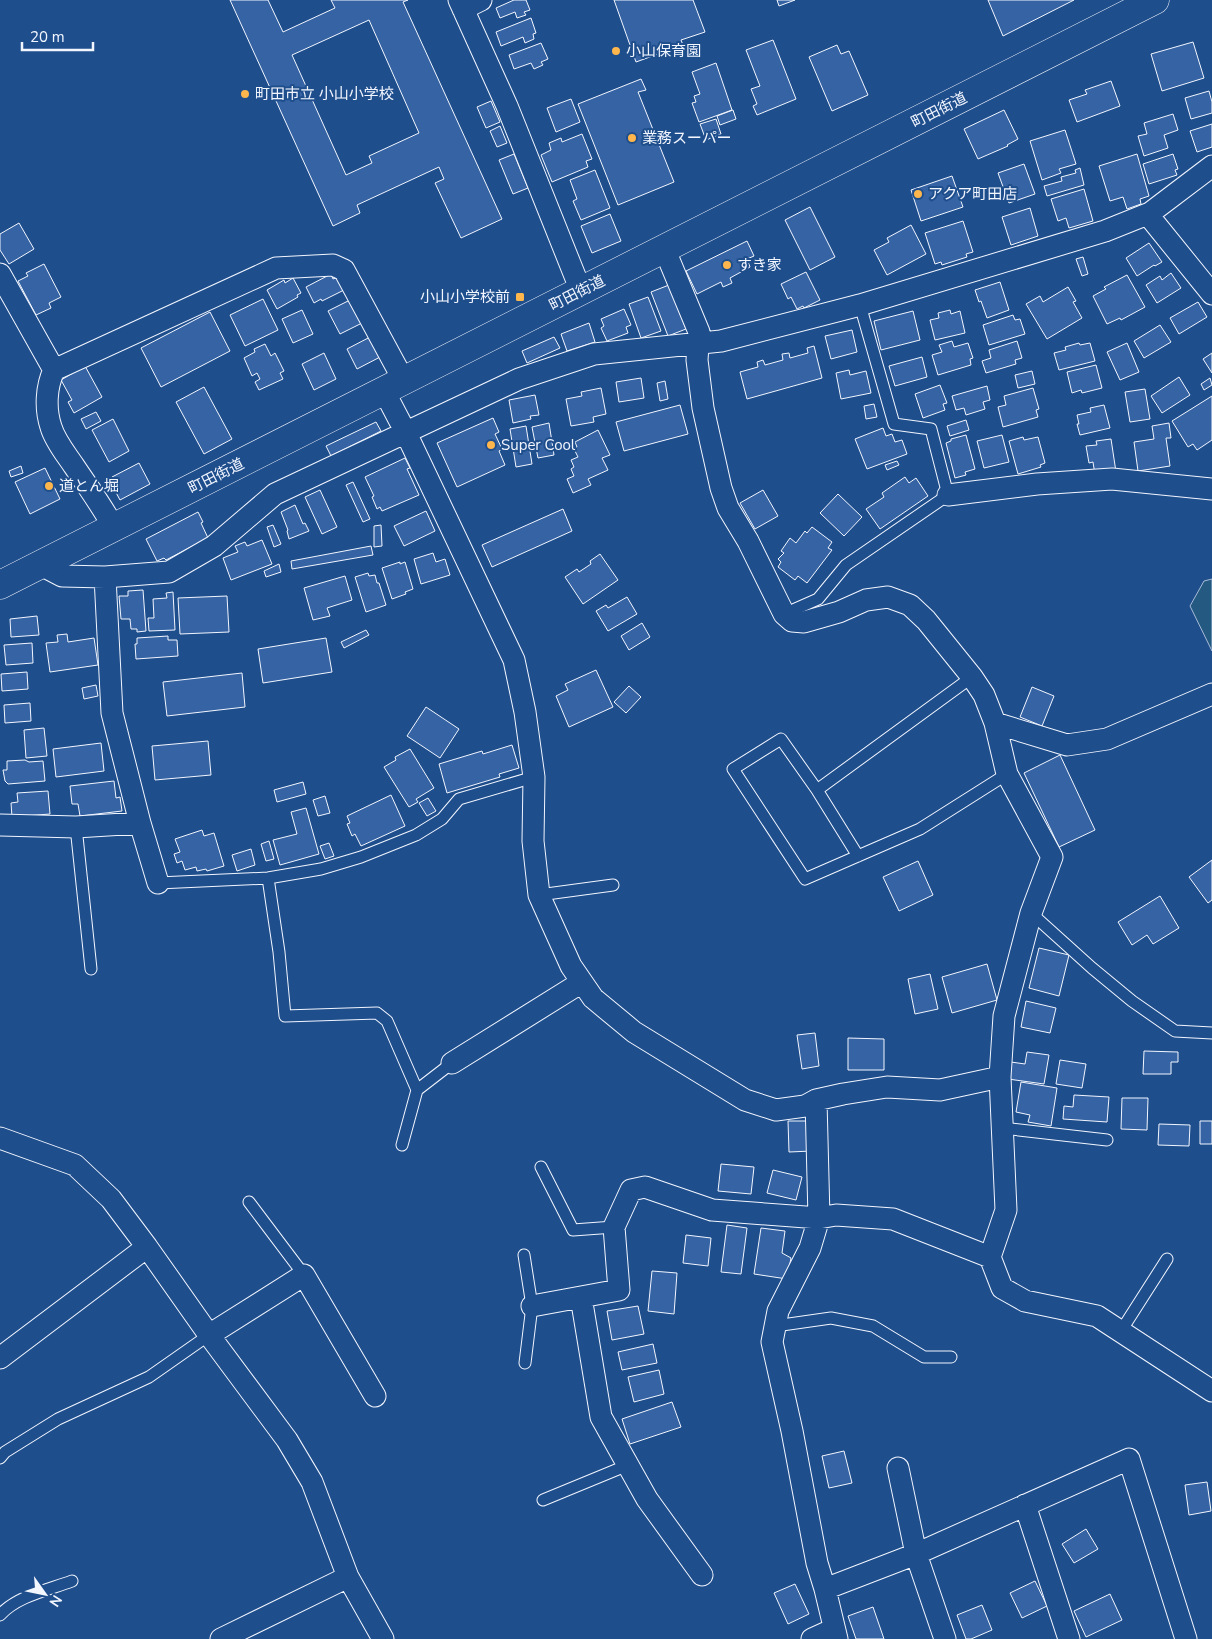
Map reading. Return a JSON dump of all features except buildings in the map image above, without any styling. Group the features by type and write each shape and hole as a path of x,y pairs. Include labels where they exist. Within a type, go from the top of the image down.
{"main road":[{"name":"町田街道","path":"0,585 1155,0"}],"street":[{"path":"468,3 510,115 581,291"},
{"path":"41,565 62,576 105,577 170,572 214,546 275,494 519,379 594,354 721,341 860,305 1105,230 1150,213 1212,166"},
{"path":"1150,213 1153,221 1212,294"},
{"path":"664,248 699,332 696,360 703,408 721,488 728,508 748,541 784,614 792,622 804,622 839,612 866,600 888,597 910,605 926,620 972,677 984,695 995,723 1007,774 1052,857 1031,913 1004,1016 1000,1076 1006,1210 990,1257 1002,1288 1025,1301 1097,1316 1212,1391"},
{"path":"114,528 106,512 59,444 51,426 47,399 50,379 54,370 276,268 332,265 344,270 394,386 406,433 514,660 525,712 534,777 533,842 539,895 571,966 593,998 634,1032 745,1100 776,1110 805,1106 816,1100 843,1094 887,1087 940,1090 1000,1076"},
{"path":"0,274 54,370"},
{"path":"948,495 1037,484 1112,479 1212,489"},
{"path":"105,577 112,713 140,824 158,883"},
{"path":"995,723 1068,745 1107,739 1212,694"},
{"path":"0,825 76,827 140,824"},
{"path":"452,1063 582,982"},
{"path":"812,1639 835,1634 825,1588 817,1563 792,1431 772,1342 778,1311 810,1248 819,1218 816,1100"},
{"path":"0,1138 75,1165 111,1199 148,1246 209,1335 287,1440 312,1482 348,1577 384,1639"},
{"path":"532,1306 619,1290 614,1227 631,1190 646,1187 712,1210 819,1218 836,1215 893,1219 990,1257"},
{"path":"0,1358 148,1246"},
{"path":"209,1335 304,1275 375,1396"},
{"path":"581,1297 601,1417 647,1499 702,1575"},
{"path":"825,1588 916,1554 1129,1459 1186,1639"},
{"path":"898,1468 916,1554 945,1639"},
{"path":"1025,1505 1069,1639"},
{"path":"222,1639 348,1577"}],"lane":[{"path":"784,614 818,599 846,565 948,495 932,429 894,424 860,305"},
{"path":"817,790 972,677"},
{"path":"858,856 817,790 781,739 733,769 805,879 858,856 920,829 1007,774"},
{"path":"158,883 268,878 321,869 361,857 416,835 442,818 459,799 534,777"},
{"path":"76,827 91,968"},
{"path":"268,878 279,952 285,1016 377,1014 387,1021 417,1090"},
{"path":"539,895 613,885"},
{"path":"1031,913 1132,1001 1175,1031 1212,1034"},
{"path":"402,1145 417,1090 452,1063"},
{"path":"1002,1128 1107,1140"},
{"path":"541,1167 574,1230 614,1227"},
{"path":"249,1202 304,1275"},
{"path":"524,1255 532,1306 525,1363"},
{"path":"1121,1331 1167,1259"},
{"path":"775,1326 831,1318 873,1326 924,1357 951,1357"},
{"path":"2,1452 58,1419 149,1377 209,1335"},
{"path":"543,1500 628,1465"},
{"path":"0,1615 7,1607 22,1599 72,1581"}],"shaded area":[{"path":"1212,579 1212,651 1190,606 1204,581"}],"place":[{"name":"小山保育園","path":"616,51"},
{"name":"町田市立 小山小学校","path":"245,94"},
{"name":"業務スーパー","path":"632,138"},
{"name":"アクア町田店","path":"918,194"},
{"name":"すき家","path":"727,265"},
{"name":"小山小学校前","path":"520,297"},
{"name":"Super Cool","path":"491,445"},
{"name":"道とん堀","path":"49,486"}]}
